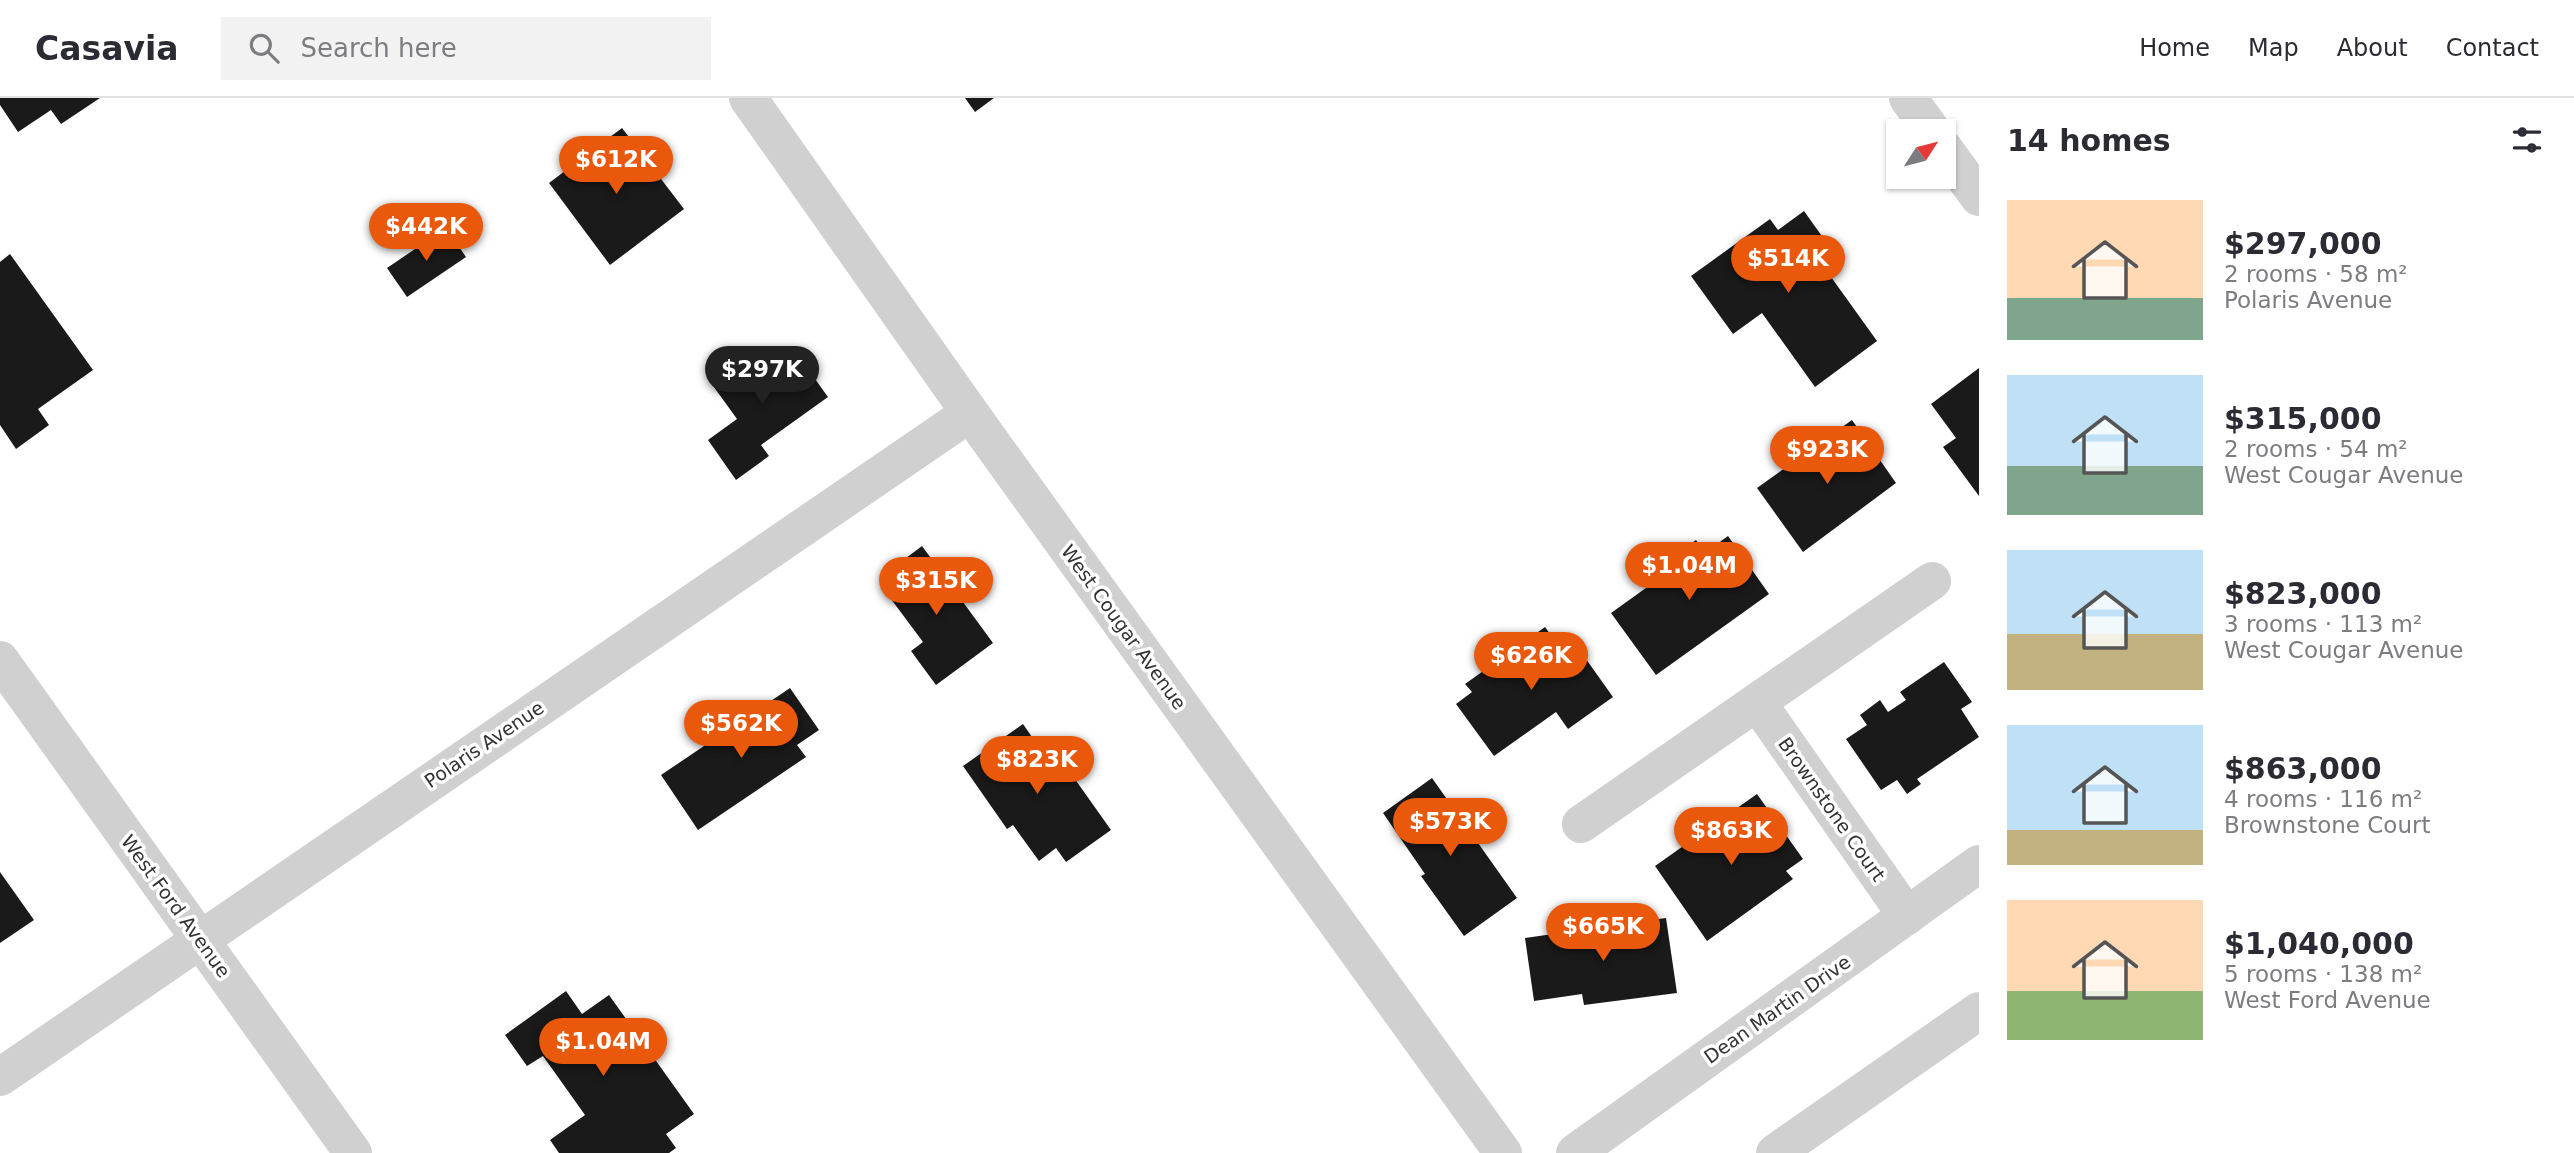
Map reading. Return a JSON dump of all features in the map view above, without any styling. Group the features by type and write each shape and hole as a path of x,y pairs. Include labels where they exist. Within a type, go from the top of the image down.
{"street":[{"name":"West Cougar Avenue","path":"748,98 970,413 1503,1153"},
{"path":"1908,98 1923,119"},
{"path":"1956,165 1979,197"},
{"name":"Polaris Avenue","path":"0,1077 970,413"},
{"path":"1581,824 1932,581"},
{"name":"West Ford Avenue","path":"0,660 353,1153"},
{"name":"Brownstone Court","path":"1757,702 1907,916"},
{"name":"Dean Martin Drive","path":"1575,1153 1979,864"},
{"path":"1775,1153 1979,1011"}],"building":[{"path":"0,98 100,98 61,124 51,110 18,132 0,105"},
{"path":"965,98 994,98 975,112"},
{"path":"622,128 684,209 610,265 549,183"},
{"path":"1804,211 1834,253 1821,263 1877,341 1815,387 1762,313 1733,334 1691,276 1770,219 1778,230"},
{"path":"446,228 466,257 407,297 387,268"},
{"path":"10,254 93,370 38,409 49,425 16,449 0,425 0,262"},
{"path":"792,347 828,397 761,445 769,456 736,480 708,440 737,419 711,383 736,365 739,369 767,350 773,360"},
{"path":"1979,368 1979,496 1943,447 1956,438 1931,404"},
{"path":"1852,420 1896,483 1803,552 1757,488"},
{"path":"1728,536 1769,594 1656,675 1611,613 1664,575 1658,567 1696,540 1705,553"},
{"path":"922,546 993,643 936,685 911,651 923,642 891,599 900,591 886,573"},
{"path":"1545,627 1569,660 1581,652 1613,697 1568,729 1556,712 1494,756 1456,704 1472,692 1465,684"},
{"path":"1944,662 1972,702 1961,709 1979,737 1917,779 1921,784 1907,794 1897,780 1881,790 1846,739 1867,725 1860,715 1880,700 1888,712 1906,700 1900,692"},
{"path":"790,688 819,730 797,745 806,757 698,830 661,775"},
{"path":"1023,724 1041,750 1050,744 1111,830 1066,862 1056,848 1039,861 1013,825 1007,829 963,766"},
{"path":"1432,778 1517,898 1464,936 1421,876 1425,874 1383,813"},
{"path":"1757,794 1803,859 1786,871 1793,879 1707,941 1655,866"},
{"path":"0,872 34,920 0,943"},
{"path":"1666,918 1677,993 1584,1005 1582,994 1534,1001 1525,938"},
{"path":"566,991 582,1014 609,995 694,1114 666,1134 676,1148 669,1153 559,1153 550,1140 585,1115 543,1056 527,1066 505,1035"}]}
